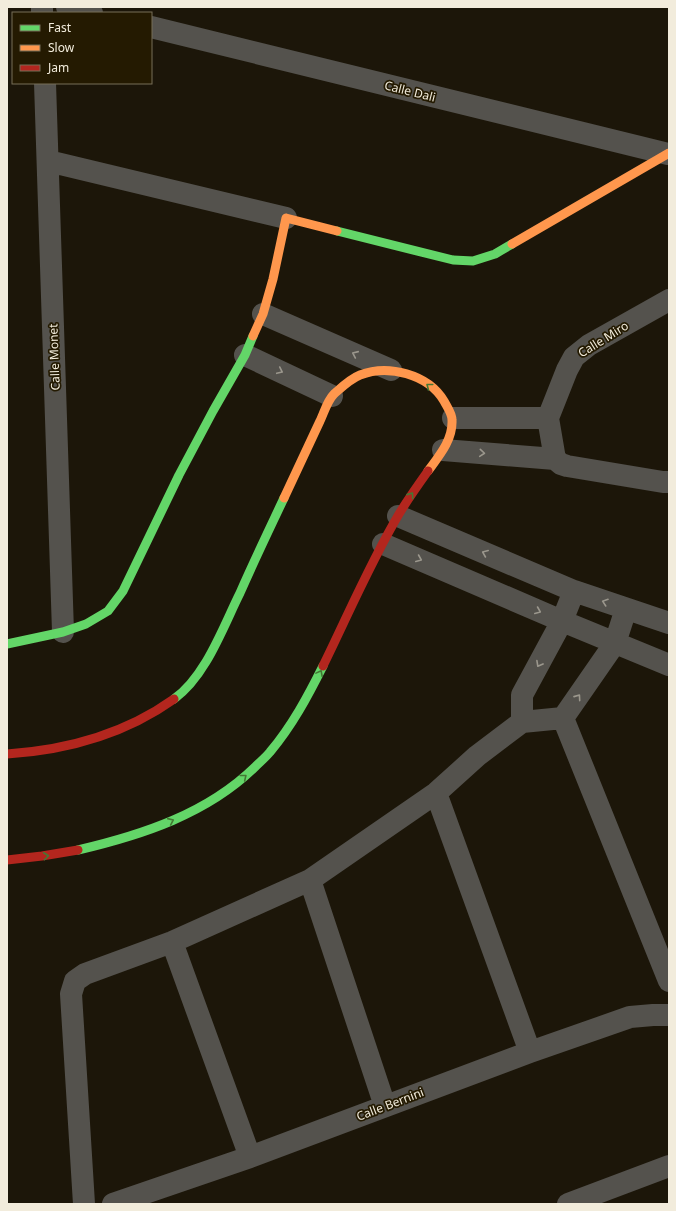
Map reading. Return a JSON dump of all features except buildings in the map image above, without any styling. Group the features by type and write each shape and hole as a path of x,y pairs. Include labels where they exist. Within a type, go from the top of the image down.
{"street":[{"path":"67,7 88,12"},
{"name":"Calle Dali","path":"152,28 669,153"},
{"name":"Calle Monet","path":"45,84 63,632"},
{"path":"48,161 453,260 473,261 495,254 669,153"},
{"path":"7,644 63,632 86,624 108,611 124,591 179,475 244,354 263,314 273,280 286,218"},
{"name":"Calle Miro","path":"548,418 567,370 574,357 589,345 669,300"},
{"path":"7,860 74,852 126,838 186,814 212,800 233,786 251,771 269,752 284,732 312,688 323,668 368,572 398,516 408,498 449,440 452,418 445,401 430,385 413,376 391,370 263,314"},
{"path":"244,354 332,396"},
{"path":"7,754 34,752 57,748 107,734 153,714 175,699 193,680 227,620 332,396 350,379 370,372 391,370"},
{"path":"452,418 548,418 555,459"},
{"path":"443,450 555,459 567,466 669,482"},
{"path":"398,516 574,591 669,623"},
{"path":"383,544 669,665"},
{"path":"522,722 522,695 562,621 574,591"},
{"path":"84,1204 71,994 76,981 85,974 172,942 310,880 436,793 477,756 522,722 563,718 615,643 626,609"},
{"path":"563,718 669,981"},
{"path":"436,793 530,1052"},
{"path":"310,880 384,1106"},
{"path":"172,942 250,1157"},
{"name":"Calle Bernini","path":"113,1204 250,1157 630,1016 669,1015"},
{"path":"568,1204 669,1166"}],"traffic: fast":[{"path":"337,231 453,260 473,261 495,254 512,244"},
{"path":"7,644 63,632 86,624 108,611 123,591 179,475 245,355 253,336"},
{"path":"174,699 195,678 213,650 284,498"},
{"path":"78,850 149,830 195,810 216,798 236,783 265,758 278,742 299,710 323,666"}],"traffic: slow":[{"path":"512,244 669,153"},
{"path":"253,336 263,314 273,279 286,218 337,231"},
{"path":"284,498 321,418 334,394 353,379 371,372 395,371 418,378 428,384 444,401 452,417 452,427 448,441 437,460 428,471"}],"traffic: jam":[{"path":"323,666 388,533 428,471"},
{"path":"7,754 52,749 95,738 136,722 174,699"},
{"path":"7,860 78,850"}]}
